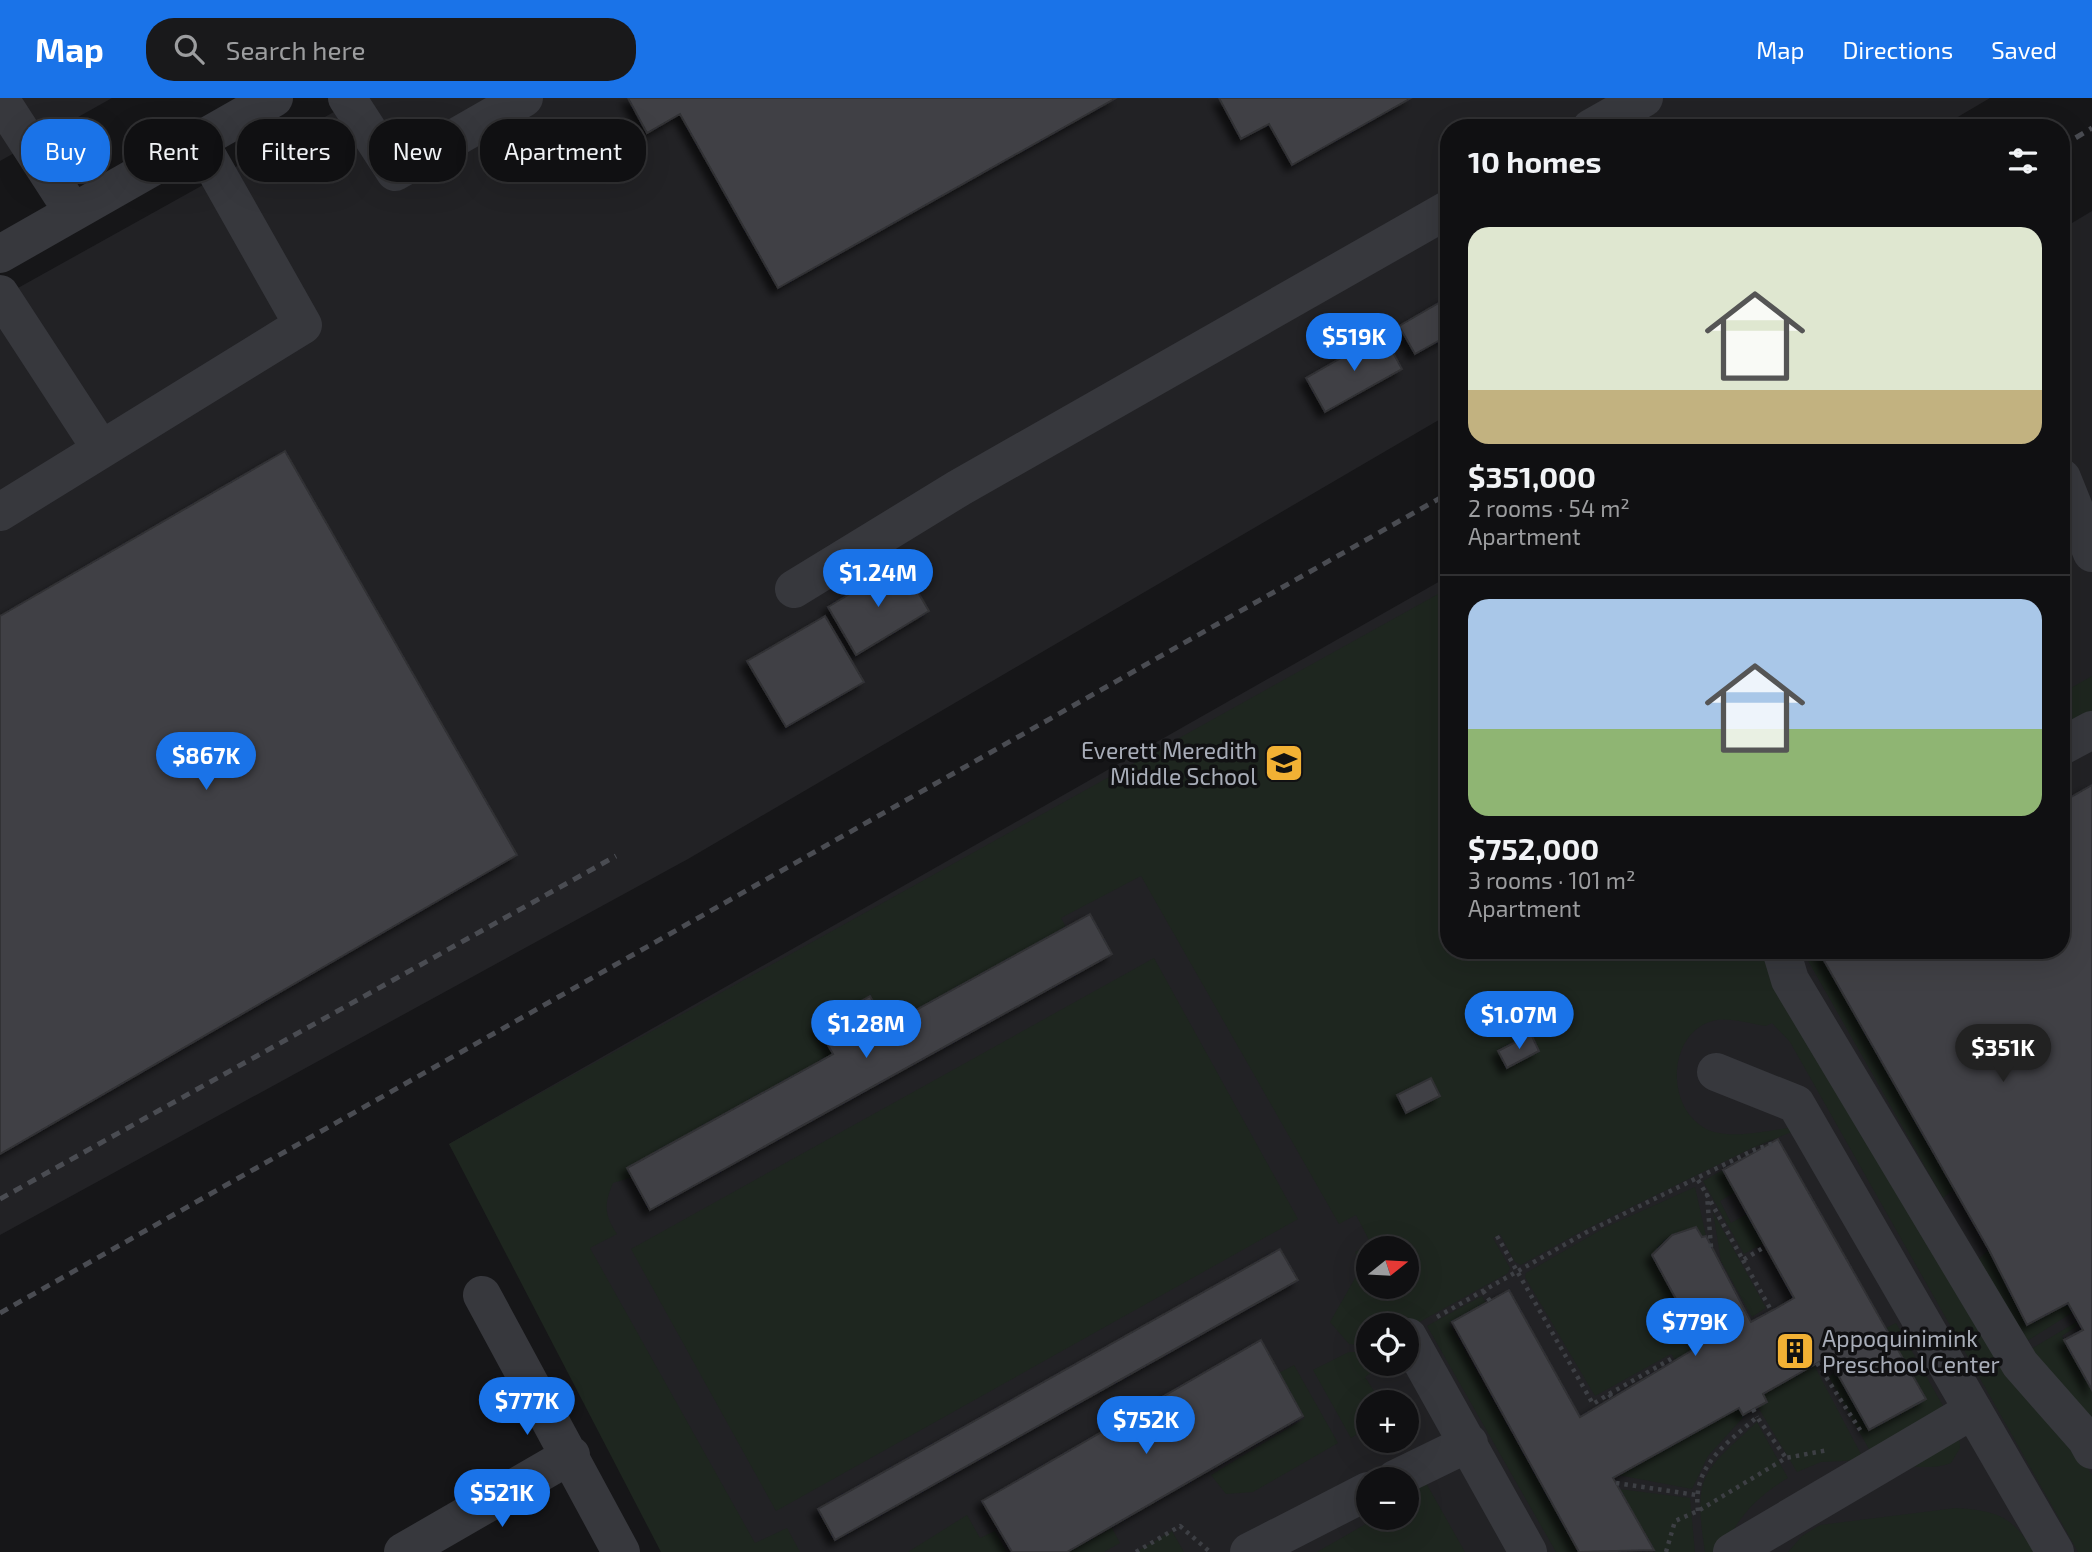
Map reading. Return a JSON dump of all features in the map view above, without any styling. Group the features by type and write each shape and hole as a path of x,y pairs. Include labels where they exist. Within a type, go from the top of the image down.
{"street":[{"path":"223,127 274,98"},
{"path":"347,98 395,172 524,98"},
{"path":"1607,119 1644,98"},
{"path":"4,114 73,212"},
{"path":"0,254 126,182"},
{"path":"0,512 303,325 222,182"},
{"path":"794,589 959,488 1440,214"},
{"path":"0,294 101,449"},
{"path":"2070,498 2092,553"},
{"path":"2070,742 2092,730"},
{"path":"1784,959 1790,980 2020,1364 2086,1438 2092,1450"},
{"path":"1716,1072 1796,1104 2055,1552"},
{"path":"482,1295 571,1455 621,1552"},
{"path":"1419,1329 1469,1443 1528,1552"},
{"path":"1732,1552 1973,1410"},
{"path":"1419,1467 1469,1443"},
{"path":"403,1552 571,1455"},
{"path":"1249,1552 1356,1497"}],"path":[{"path":"1419,1329 1604,1224 1698,1180 1754,1150 1780,1142"},
{"path":"1698,1180 1771,1310"},
{"path":"1707,1195 1711,1247"},
{"path":"1497,1236 1593,1404 1671,1359"},
{"path":"1743,1259 1766,1246"},
{"path":"1483,1291 1490,1301"},
{"path":"1817,1363 1868,1443"},
{"path":"1753,1409 1786,1458"},
{"path":"1698,1511 1696,1495 1709,1462 1757,1417"},
{"path":"1666,1552 1675,1521 1698,1511 1786,1458 1841,1448"},
{"path":"1616,1483 1696,1495"},
{"path":"1136,1552 1181,1526 1210,1552"}],"shaded area":[{"path":"0,98 112,98 75,119 21,119 21,149 0,161"},
{"path":"359,98 1990,98 1954,119 1440,119 1440,419 688,859 0,1235 0,298 208,182 223,182 223,174 237,166 237,182 355,182 355,119 321,119"},
{"name":"Everett Meredith Middle School","path":"2092,211 2092,1552 678,1552 449,1144 1440,581 1440,959 2070,959 2070,224"},
{"path":"1440,593 1440,959 1780,959 2092,1475 2092,1552 2078,1552 1790,1042 1772,1023 1766,1026 1735,1020 1717,1020 1700,1027 1687,1039 1680,1055 1677,1073 1679,1092 1686,1109 1697,1123 1714,1132 1742,1134 1789,1128 1794,1131 1750,1149 1580,1232 1521,1265 1515,1262 1500,1234 1493,1238 1510,1268 1508,1273 1419,1322 1419,1313 1356,1313 1356,1345 1349,1344 1330,1322 1356,1276 1356,1299 1419,1299 1419,1236 1367,1236 1356,1215 1339,1224 1141,876 1061,918 1066,927 887,1026 869,996 817,1026 833,1054 632,1177 613,1183 607,1209 617,1234 590,1248 755,1543 787,1528 800,1552 661,1552 449,1144"},
{"path":"2092,676 2092,714 2070,726 2070,688"},
{"path":"1154,958 1298,1219 776,1511 631,1249"},
{"path":"1807,959 1823,959 1954,1189 1943,1198"},
{"path":"1723,1170 1735,1192 1720,1201 1731,1223 1747,1214 1764,1243 1744,1254 1703,1181"},
{"path":"1695,1187 1706,1236 1702,1237 1696,1227 1672,1235 1652,1255 1701,1345 1676,1361 1671,1354 1595,1396 1525,1277 1526,1273 1604,1228"},
{"path":"1713,1212 1766,1308 1752,1317 1721,1261"},
{"path":"1989,1250 2027,1325 2068,1303 2073,1312 2024,1343 1976,1261"},
{"path":"1482,1296 1486,1303 1449,1323 1579,1552 1556,1552 1427,1326"},
{"path":"2078,1321 2076,1327 2062,1336 2092,1390 2092,1420 2028,1351"},
{"path":"1896,1323 1959,1434 1960,1448 1951,1463 1923,1467 1875,1460 1829,1377 1836,1371 1869,1430 1925,1399 1886,1328"},
{"path":"1349,1352 1356,1352 1356,1376 1366,1376 1373,1390 1356,1390 1356,1435 1351,1438 1313,1370"},
{"path":"1294,1365 1338,1443 1253,1492 1226,1494 1211,1475 1305,1418 1279,1373"},
{"path":"1814,1365 1864,1460 1821,1462 1797,1472 1758,1407 1766,1402 1763,1394"},
{"path":"1739,1408 1743,1415 1748,1412 1708,1456 1692,1489 1618,1475"},
{"path":"1757,1422 1788,1478 1757,1500 1741,1518 1723,1552 1705,1552 1700,1506 1706,1477 1724,1453"},
{"path":"1419,1475 1465,1552 1317,1552 1356,1530 1419,1530"},
{"path":"1619,1489 1690,1498 1695,1552 1655,1552"},
{"path":"1956,1508 1983,1511 2003,1518 2019,1530 2035,1552 1788,1552 1802,1536 1820,1525"},
{"path":"967,1515 980,1538 995,1531 1007,1552 908,1552"},
{"path":"1112,1528 1120,1543 1104,1552 1069,1552"},
{"path":"1172,1531 1184,1552 1136,1552"}],"building":[{"path":"628,98 1116,98 778,288 680,114 647,133 646,119 639,119"},
{"path":"1219,98 1411,98 1292,165 1269,124 1241,139"},
{"path":"1440,302 1440,340 1415,354 1399,326"},
{"path":"1383,334 1402,369 1325,412 1306,378"},
{"path":"285,451 517,855 0,1154 0,616"},
{"path":"901,563 929,611 856,655 828,607"},
{"path":"825,616 864,682 786,727 747,661"},
{"path":"2092,785 2092,1390 2064,1340 2083,1330 2068,1303 2027,1325 1989,1250 1823,959 2070,959 2070,798"},
{"path":"1090,914 1112,954 650,1210 627,1168 833,1054 817,1026 870,996 887,1026"},
{"path":"1531,1034 1539,1051 1507,1068 1498,1051"},
{"path":"1431,1078 1440,1096 1406,1113 1397,1095"},
{"name":"Appoquinimink Preschool Center","path":"1778,1139 1926,1399 1869,1430 1828,1357 1763,1394 1767,1402 1743,1415 1739,1408 1613,1478 1654,1550 1579,1552 1452,1322 1509,1290 1580,1417 1701,1345 1652,1255 1672,1235 1696,1227 1702,1237 1706,1236 1751,1322 1775,1309 1794,1298 1723,1170"},
{"path":"1280,1249 1298,1280 835,1540 818,1509"},
{"path":"1261,1340 1303,1416 1067,1552 1012,1552 982,1501"}],"railway":[{"path":"2070,141 2092,128"},
{"path":"0,1313 1440,498"},
{"path":"0,1199 616,856"}],"place":[{"name":"Everett Meredith Middle School","path":"1284,763"},
{"name":"Appoquinimink Preschool Center","path":"1795,1351"}]}
